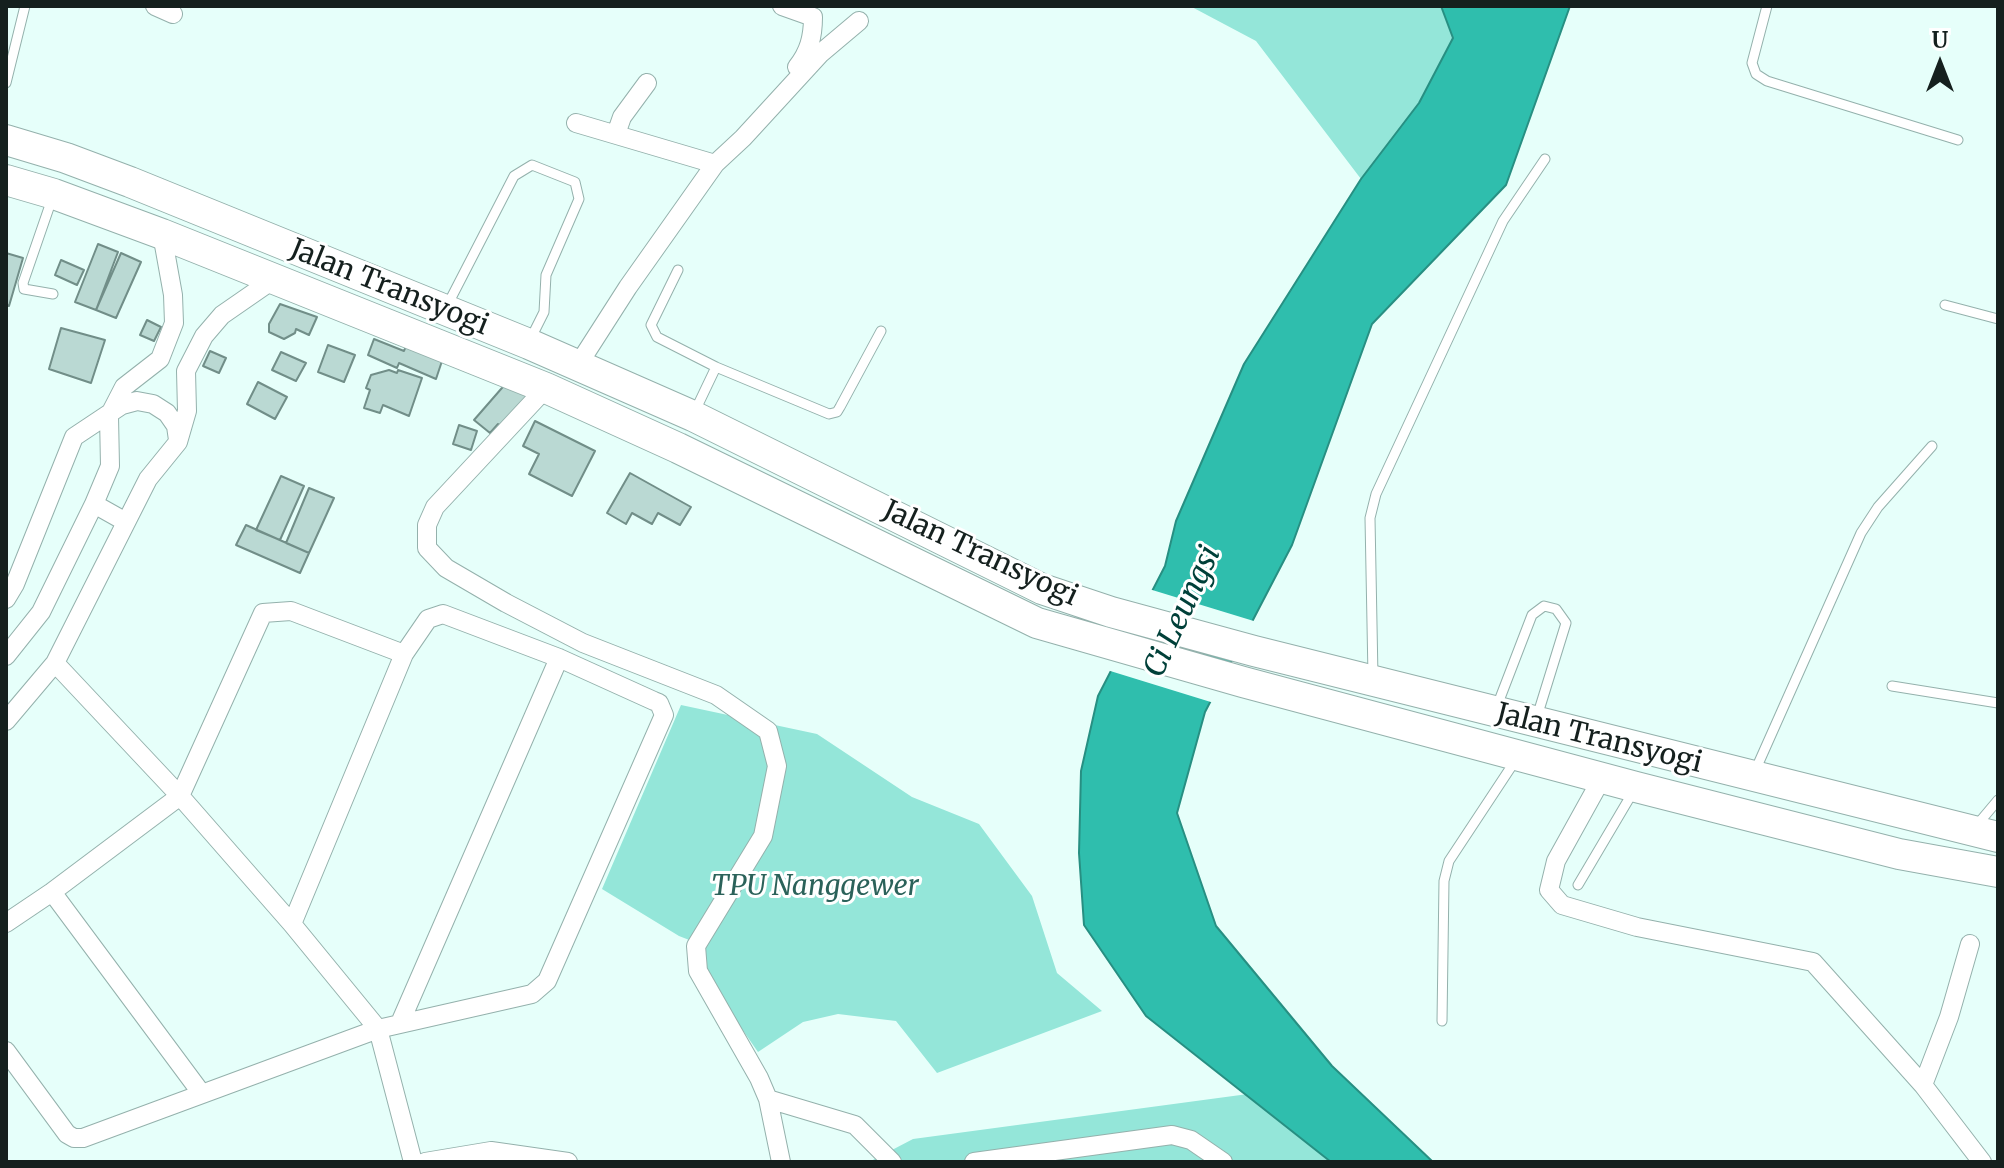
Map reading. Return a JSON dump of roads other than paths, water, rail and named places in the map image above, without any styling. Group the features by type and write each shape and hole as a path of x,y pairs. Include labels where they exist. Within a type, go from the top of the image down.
{"highway":[{"name":"Jalan Transyogi","path":"6,140 130,182 529,344 693,416 1018,578 1111,612 1494,713 1985,835"},
{"name":"Jalan Transyogi","path":"6,180 54,194 162,234 546,388 678,448 1037,623 1243,682 1636,787 1899,854 1998,872"}],"street":[{"path":"155,6 173,14"},
{"path":"578,365 714,152 779,88 805,57 813,36 813,17 782,6"},
{"path":"707,162 859,21"},
{"path":"616,134 622,117 647,83"},
{"path":"576,123 707,162"},
{"path":"6,656 41,612 94,504 110,466 109,416 124,387 160,359 174,323 173,295 162,234"},
{"path":"6,721 55,663 148,479 178,442 187,411 186,371 204,336 222,315 274,279"},
{"path":"174,323 204,336"},
{"path":"546,388 435,507 427,525 427,548 446,568 506,603 583,643 716,695 768,731 777,766 763,836 696,946 698,971 768,1099 781,1162"},
{"path":"9,588 74,437 122,405 137,401 153,404 167,413 176,426 178,442"},
{"path":"94,504 126,522"},
{"path":"6,923 180,796 263,613 291,611 404,654"},
{"path":"6,1051 67,1134 83,1138 378,1029 532,994 547,981 664,715 659,703 559,658 443,614 428,619 404,654 292,924"},
{"path":"400,1023 559,658"},
{"path":"55,663 180,796 292,924 378,1029 413,1162"},
{"path":"1602,778 1556,861 1549,890 1562,905 1637,927 1813,962 1923,1085 1982,1162"},
{"path":"52,892 202,1094"},
{"path":"1923,1085 1949,1017 1970,944"},
{"path":"768,1099 855,1125 892,1162"},
{"path":"974,1162 1172,1135 1191,1140 1223,1162"},
{"path":"1990,1162 1998,1152"},
{"path":"425,1162 489,1157 568,1162"}],"lane":[{"path":"6,83 25,6"},
{"path":"1767,6 1752,63 1756,74 1767,81 1958,140"},
{"path":"1373,681 1370,518 1376,494 1503,221 1545,159"},
{"path":"445,311 514,176 532,165 575,182 579,199 546,275 544,312 529,344"},
{"path":"53,294 24,289 23,283 54,194"},
{"path":"678,270 651,325 657,337 716,367 833,414 840,407 881,331"},
{"path":"1945,305 1998,319"},
{"path":"693,416 716,367"},
{"path":"1752,777 1861,533 1878,507 1932,446"},
{"path":"1494,713 1532,615 1544,606 1556,609 1566,623 1540,707"},
{"path":"1892,686 1998,703"},
{"path":"1442,1021 1444,881 1449,861 1520,754"},
{"path":"1578,885 1636,787"},
{"path":"1985,835 1998,800"}],"water":[{"name":"Ci Leungsi","path":"1441,6 1570,6 1506,185 1372,324 1292,545 1205,712 1177,813 1216,926 1332,1066 1433,1162 1331,1162 1146,1016 1084,925 1079,853 1081,771 1098,696 1165,566 1176,521 1244,364 1361,179 1419,103 1453,38"}],"park label":[{"name":"TPU Nanggewer","path":"815,887"}]}
